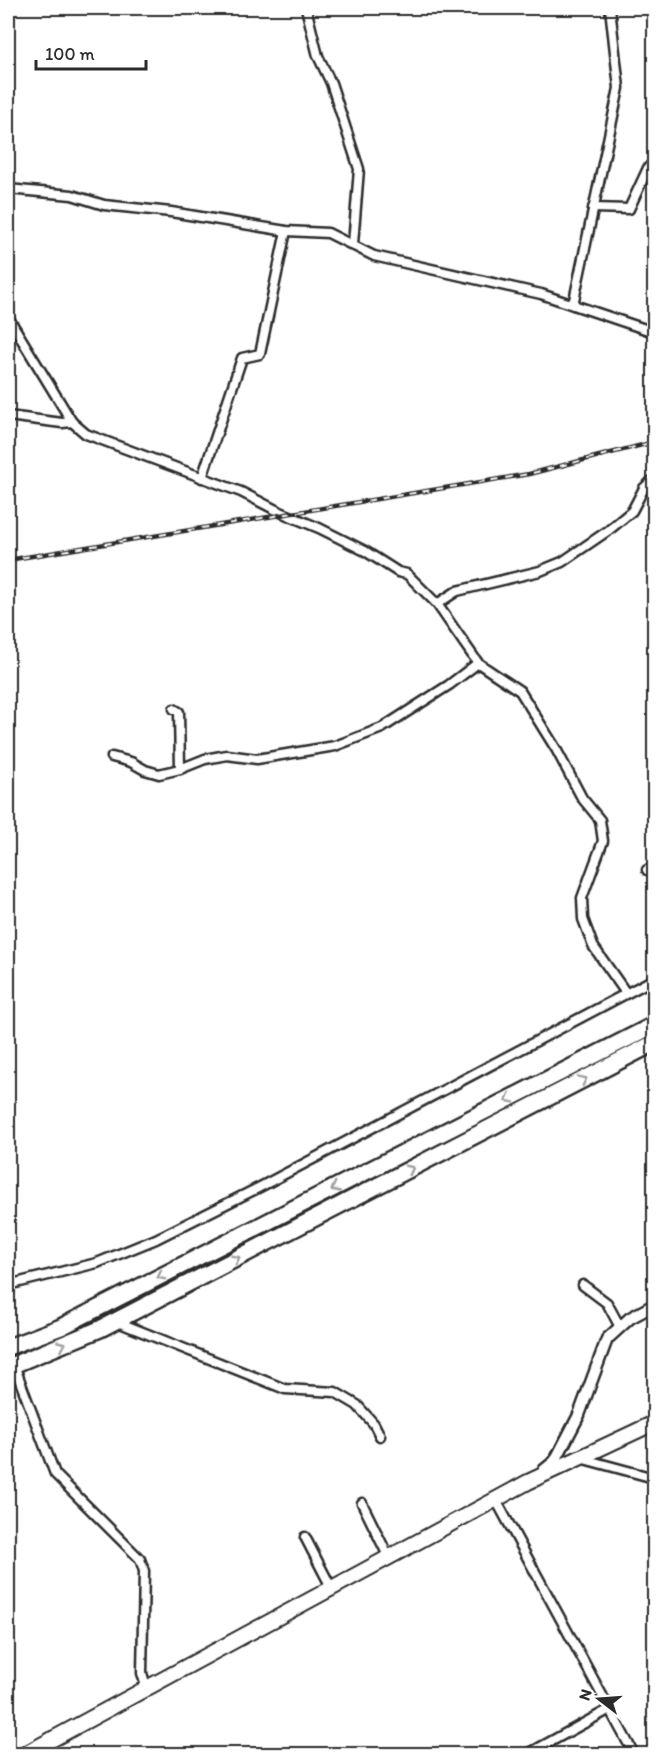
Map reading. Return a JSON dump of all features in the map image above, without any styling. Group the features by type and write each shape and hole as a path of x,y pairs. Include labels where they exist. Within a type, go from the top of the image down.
{"highway":[{"path":"8,1347 61,1327 654,1025"},
{"path":"11,1366 115,1321 654,1043"}],"main road":[{"path":"25,1755 528,1482 654,1423"}],"street":[{"path":"306,8 318,56 331,84 358,169 353,244"},
{"path":"573,305 619,88 610,8"},
{"path":"593,208 628,209 648,168 654,162"},
{"path":"8,189 72,195 104,205 171,212 286,231 328,233 374,256 541,294 654,332"},
{"path":"202,478 242,358 260,354 286,231"},
{"path":"8,317 72,422 86,434 242,492 365,551 398,572 407,574 437,604 477,663 520,691 556,749 582,798 600,820 603,841 582,898 583,919 593,946 626,993"},
{"path":"8,416 62,423 72,422"},
{"path":"437,604 457,591 520,577 562,562 609,530 632,510 644,488 654,479"},
{"path":"112,757 159,774 205,759 227,755 257,759 335,746 357,740 382,728 449,685 477,663"},
{"path":"174,709 179,712 180,769"},
{"path":"8,1285 97,1263 156,1239 281,1176 654,979"},
{"path":"583,1285 607,1302 620,1327"},
{"path":"528,1482 555,1461 579,1415 607,1338 630,1318 654,1305"},
{"path":"115,1321 285,1389 335,1392 357,1405 374,1424 380,1436"},
{"path":"11,1366 55,1474 140,1559 143,1565 142,1673 147,1690"},
{"path":"580,1458 654,1478"},
{"path":"496,1500 634,1755"},
{"path":"362,1503 389,1558"},
{"path":"304,1538 332,1589"},
{"path":"528,1755 610,1709"}],"railway":[{"path":"8,560 529,474 654,442"}]}
